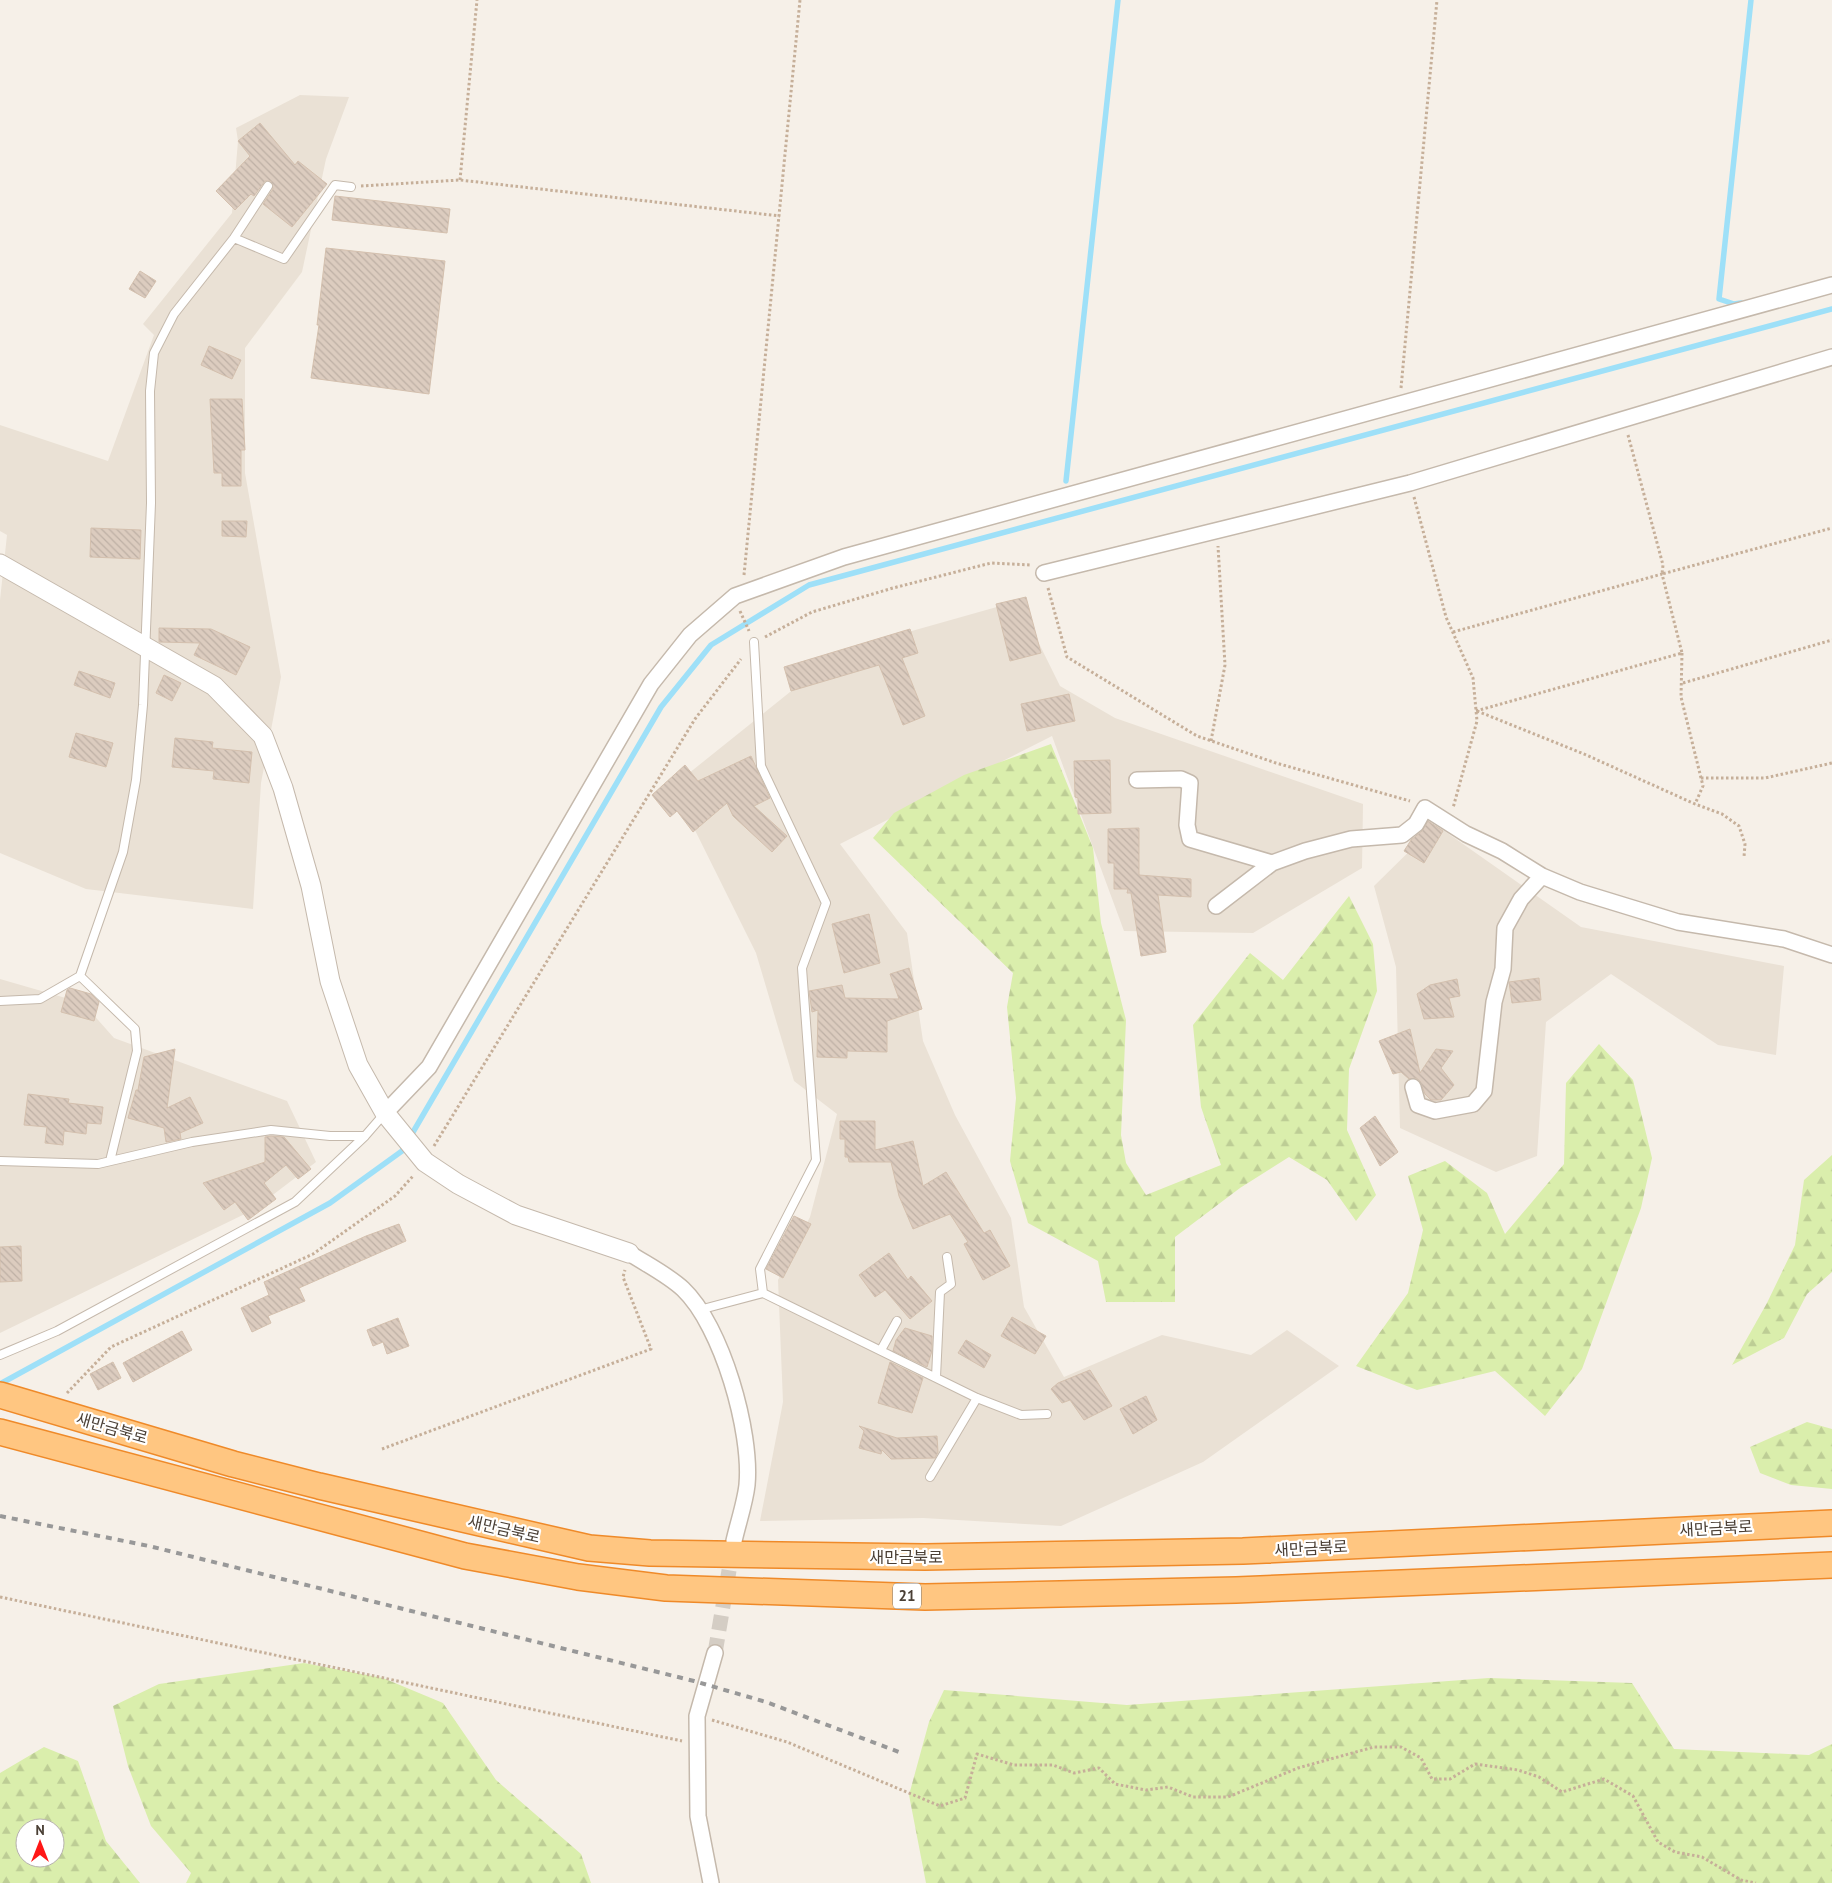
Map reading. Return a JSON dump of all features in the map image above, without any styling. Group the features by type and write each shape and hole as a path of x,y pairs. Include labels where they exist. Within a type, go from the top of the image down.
{"highway":[{"name":"새만금북로","path":"8,1398 233,1464 319,1486 589,1548 650,1553 925,1557 1242,1551 1832,1523"},
{"name":"새만금북로","path":"0,1432 465,1556 578,1577 666,1588 925,1597 1236,1590 1832,1565"}],"street":[{"path":"385,1113 429,1067 650,684 690,635 737,602 844,557 1832,285"},
{"path":"1044,573 1410,483 1832,357"},
{"path":"0,564 214,686 263,736 283,788 312,886 330,981 358,1065 385,1113 425,1162 458,1184 516,1215 629,1253 683,1289 713,1328 728,1369 746,1446 747,1485 734,1541"},
{"path":"1137,780 1181,779 1190,783 1187,825 1190,839 1272,863"},
{"path":"1216,906 1272,863 1305,851 1351,839 1402,835 1416,824 1425,808 1466,834 1502,851 1542,876 1619,905 1678,922 1784,939 1832,955"},
{"path":"1413,1088 1418,1105 1435,1111 1473,1104 1484,1092 1493,1011 1503,969 1506,928 1521,899 1542,876"},
{"path":"711,1883 698,1816 697,1716 715,1653"}],"lane":[{"path":"234,238 284,259 334,185 351,187"},
{"path":"0,1001 40,999 80,976 123,852 136,780 143,705 151,503 150,392 154,353 174,314 234,238 268,186"},
{"path":"754,642 761,766 826,903 802,968 816,1160 760,1269 764,1293"},
{"path":"80,976 135,1029 137,1050 110,1161"},
{"path":"0,1355 57,1331 295,1202 365,1136 385,1113"},
{"path":"0,1161 98,1164 192,1142 271,1130 330,1136 365,1136"},
{"path":"936,1377 940,1292 950,1284 947,1257"},
{"path":"699,1310 764,1293 977,1398 1021,1414 1047,1414"},
{"path":"881,1350 898,1321"},
{"path":"930,1477 977,1398"}],"path":[{"path":"460,180 477,0"},
{"path":"750,633 737,602 745,572 800,0"},
{"path":"1400,404 1437,0"},
{"path":"351,187 460,180 780,216"},
{"path":"1624,420 1663,565 1662,574 1682,653 1683,683 1681,697 1703,786 1694,804"},
{"path":"1410,483 1446,617 1473,678 1477,721 1449,823"},
{"path":"1453,632 1832,528"},
{"path":"1211,741 1225,665 1217,531"},
{"path":"754,642 812,612 894,588 991,563 1042,566 1067,657 1197,736 1276,763 1425,808"},
{"path":"1683,683 1832,640"},
{"path":"1476,711 1682,653"},
{"path":"1476,711 1584,754 1694,804 1722,814 1739,826 1745,844 1744,857"},
{"path":"1701,778 1765,778 1832,763"},
{"path":"382,1449 651,1349 623,1278 629,1253"},
{"path":"0,1597 698,1745"},
{"path":"697,1716 787,1742 940,1806 965,1798 977,1754 1014,1765 1053,1765 1074,1773 1099,1768 1115,1784 1146,1790 1168,1788 1193,1797 1228,1797 1298,1768 1374,1747 1400,1747 1421,1758 1432,1779 1450,1779 1475,1764 1518,1770 1538,1777 1562,1792 1604,1780 1633,1796 1658,1842 1674,1852 1702,1857 1741,1880 1756,1883"}],"shaded area":[{"path":"300,95 349,97 326,159 302,272 245,348 245,473 281,677 261,783 253,909 86,889 0,853 0,600 7,535 0,531 0,425 108,461 154,335 143,324 232,213 238,141 236,128"},
{"path":"1018,601 1060,686 1115,718 1363,804 1362,868 1253,933 1124,931 1052,736 840,844 907,933 923,1041 955,1115 1011,1218 1024,1307 1064,1377 1162,1335 1251,1355 1287,1330 1339,1366 1203,1462 1061,1526 923,1518 760,1521 783,1402 778,1280 810,1217 837,1114 794,1081 756,953 673,786 841,651"},
{"path":"1436,825 1581,927 1784,966 1776,1055 1718,1045 1611,974 1546,1022 1537,1156 1496,1172 1400,1128 1396,967 1374,886"},
{"path":"0,979 83,1003 114,1038 287,1101 316,1162 253,1210 0,1333"}],"green space":[{"path":"1051,744 1093,848 1101,923 1126,1020 1121,1135 1126,1163 1146,1195 1221,1165 1201,1107 1193,1025 1250,953 1283,980 1349,896 1373,944 1377,991 1349,1069 1347,1130 1376,1195 1356,1221 1327,1180 1289,1157 1240,1188 1175,1237 1175,1302 1106,1302 1098,1261 1028,1223 1010,1161 1016,1098 1007,1007 1013,973 873,838 894,813 964,775"},
{"path":"1599,1044 1633,1080 1652,1158 1641,1208 1582,1369 1545,1416 1495,1371 1417,1390 1356,1366 1408,1293 1423,1230 1408,1176 1445,1161 1487,1193 1505,1234 1564,1164 1566,1083"},
{"path":"1832,1155 1832,1272 1807,1294 1784,1338 1732,1365 1767,1303 1795,1245 1804,1180"},
{"path":"1807,1422 1832,1429 1832,1489 1791,1485 1760,1473 1750,1447"},
{"path":"304,1663 383,1678 443,1703 496,1780 581,1854 591,1883 186,1883 191,1873 151,1826 128,1766 113,1706 159,1684"},
{"path":"1489,1678 1632,1683 1674,1749 1809,1755 1832,1744 1832,1883 926,1883 909,1795 929,1722 944,1690 1127,1705"},
{"path":"44,1747 78,1761 106,1841 140,1883 0,1883 0,1773"}],"building":[{"path":"260,123 295,165 298,161 327,184 292,227 263,204 273,189 271,181 265,181 254,196 251,194 235,210 216,191 250,156 238,141"},
{"path":"335,196 450,209 447,233 332,220"},
{"path":"326,248 445,261 429,394 311,378 319,325 317,325"},
{"path":"140,271 156,281 145,298 129,289"},
{"path":"209,346 241,360 232,379 201,365"},
{"path":"210,399 242,399 245,450 241,450 241,486 222,486 222,473 214,473"},
{"path":"222,521 247,521 246,537 222,536"},
{"path":"91,528 141,530 140,559 90,557"},
{"path":"1026,597 1041,653 1010,661 996,604"},
{"path":"159,628 211,629 250,647 236,675 194,655 200,643 159,642"},
{"path":"910,629 918,653 902,658 925,716 903,725 879,665 791,691 784,667"},
{"path":"79,671 115,683 110,698 74,685"},
{"path":"164,675 181,683 172,701 156,693"},
{"path":"1069,694 1075,721 1027,731 1021,704"},
{"path":"76,733 113,743 106,767 69,757"},
{"path":"175,738 213,742 212,748 252,752 249,783 213,779 214,771 172,767"},
{"path":"751,756 770,798 754,806 787,836 772,852 733,816 727,803 693,832 677,811 670,817 652,795 685,765 698,781"},
{"path":"1110,760 1111,813 1078,814 1078,798 1075,797 1074,761"},
{"path":"1428,821 1443,831 1424,863 1404,851 1411,840 1422,831"},
{"path":"1139,828 1139,875 1191,879 1191,897 1158,895 1166,952 1141,956 1131,893 1127,893 1128,889 1114,889 1114,863 1108,863 1108,829"},
{"path":"869,914 880,963 844,973 832,924"},
{"path":"909,968 922,1009 887,1021 887,1052 847,1051 847,1058 817,1057 818,1010 812,1012 809,991 842,985 845,998 899,999 890,974"},
{"path":"1539,978 1541,1000 1512,1003 1509,982"},
{"path":"1457,979 1460,996 1449,998 1454,1017 1424,1019 1417,994 1430,985"},
{"path":"70,988 91,994 99,1002 94,1021 61,1012 67,990"},
{"path":"1410,1029 1420,1073 1436,1049 1453,1051 1441,1068 1454,1085 1441,1100 1431,1100 1425,1094 1420,1081 1416,1078 1409,1079 1401,1072 1393,1074 1379,1041"},
{"path":"175,1049 167,1108 190,1097 203,1123 180,1133 181,1139 166,1142 164,1128 128,1118 136,1090 138,1090 144,1057"},
{"path":"28,1094 69,1099 68,1103 103,1107 101,1124 87,1123 86,1134 64,1131 63,1145 45,1143 47,1127 24,1125"},
{"path":"1375,1116 1398,1152 1380,1166 1360,1128"},
{"path":"840,1121 875,1121 875,1150 913,1141 923,1186 946,1172 984,1233 990,1230 1010,1266 983,1280 964,1244 968,1242 950,1214 913,1229 899,1196 891,1162 849,1162 848,1157 845,1157 845,1139 840,1139"},
{"path":"265,1137 284,1137 311,1169 298,1179 286,1165 264,1183 276,1199 248,1220 235,1202 224,1210 203,1183 265,1162"},
{"path":"794,1216 811,1224 783,1278 766,1269"},
{"path":"399,1224 406,1241 299,1288 305,1301 268,1316 271,1323 252,1332 241,1308 269,1295 264,1282 366,1236"},
{"path":"21,1246 22,1281 0,1282 0,1247"},
{"path":"889,1253 908,1280 911,1276 932,1301 910,1319 885,1290 875,1297 859,1275"},
{"path":"1012,1317 1046,1336 1035,1354 1001,1336"},
{"path":"398,1318 409,1346 387,1354 383,1342 373,1346 367,1330"},
{"path":"905,1328 932,1336 932,1351 927,1367 893,1351 896,1340"},
{"path":"182,1331 192,1350 133,1382 123,1363"},
{"path":"966,1340 991,1355 984,1368 958,1353"},
{"path":"113,1362 121,1378 98,1390 90,1374"},
{"path":"890,1362 923,1378 912,1413 878,1403"},
{"path":"1090,1370 1112,1406 1084,1420 1070,1400 1062,1403 1051,1389 1058,1383"},
{"path":"1146,1396 1157,1420 1133,1434 1120,1409"},
{"path":"859,1426 897,1438 937,1436 938,1452 935,1458 891,1459 882,1450 881,1454 859,1448 864,1431"}],"waterway":[{"path":"1066,481 1118,0"},
{"path":"1741,303 1734,304 1719,299 1751,0"},
{"path":"0,1384 330,1203 402,1151 661,707 711,645 809,585 1832,309"}],"tunnel":[{"path":"715,1653 733,1547"}],"railway":[{"path":"0,1516 149,1546 694,1681 766,1702 899,1752"}]}
